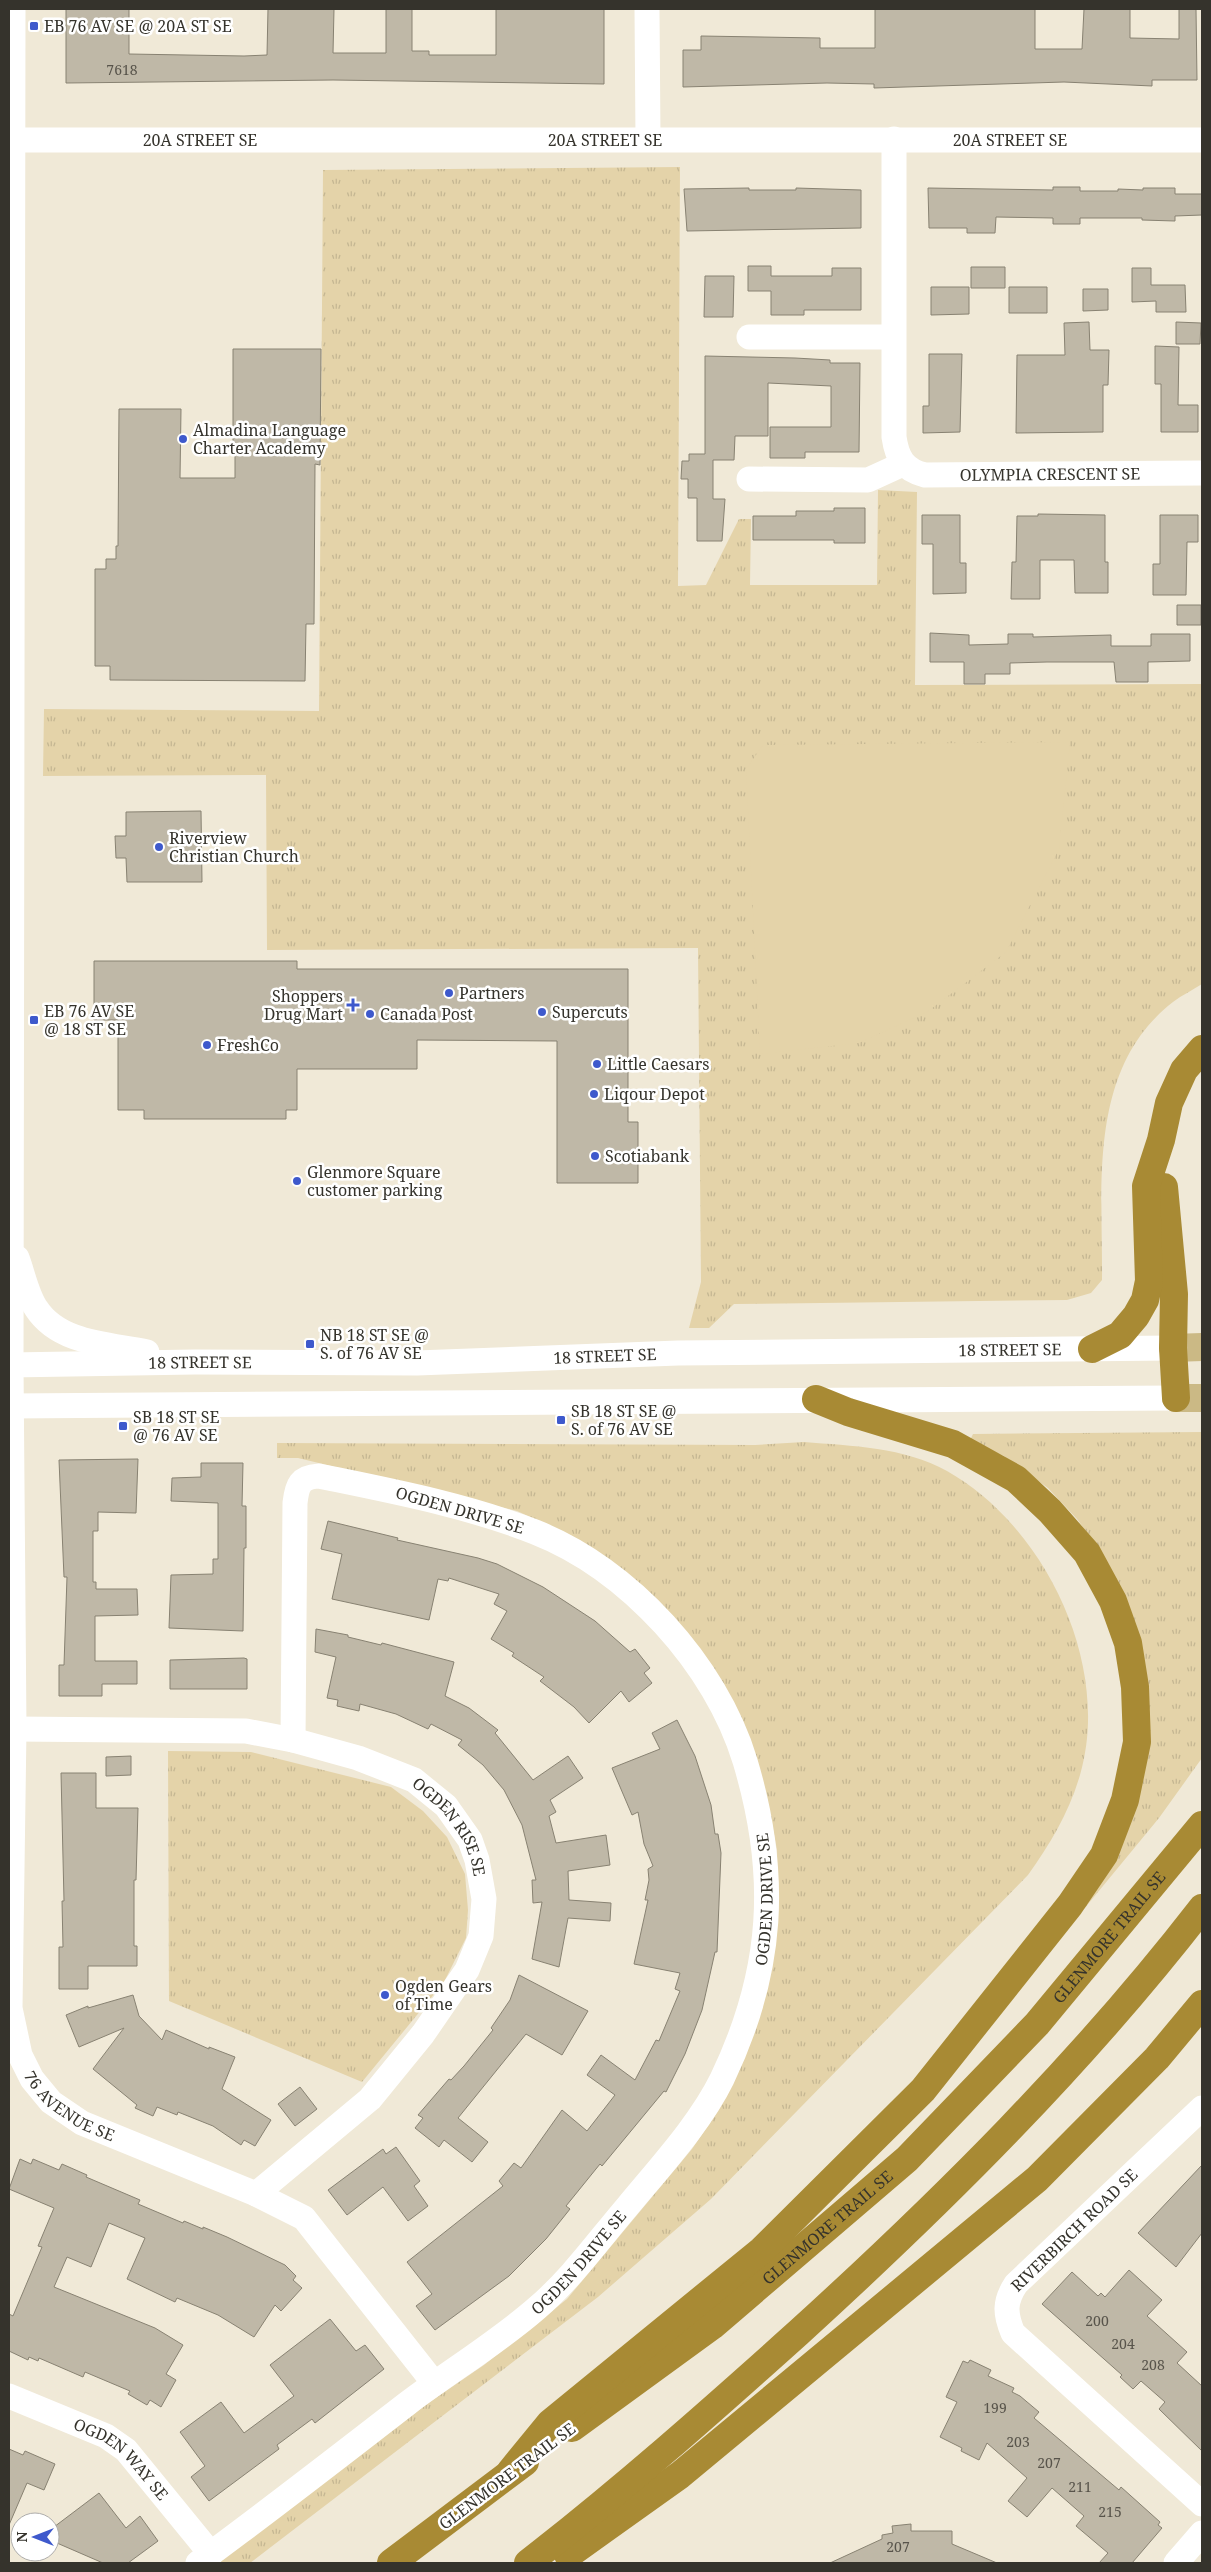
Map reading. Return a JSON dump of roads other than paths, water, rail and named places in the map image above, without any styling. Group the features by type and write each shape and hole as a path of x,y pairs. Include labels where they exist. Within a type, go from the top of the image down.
{"highway":[{"path":"1092,1349 1120,1335 1136,1316 1145,1300 1148,1281 1146,1186 1161,1140 1169,1103 1184,1070 1202,1049"},
{"path":"1161,1140 1166,1222 1174,1294 1173,1348 1189,1398"},
{"path":"510,2472 550,2423 762,2250 923,2090 1070,1905 1104,1855 1125,1800 1137,1742 1135,1687 1128,1643 1116,1609 1087,1553 1050,1511 1016,1479 953,1444 848,1412 816,1399"},
{"path":"1124,1922 1202,1805"},
{"name":"GLENMORE TRAIL SE","path":"391,2563 510,2472 712,2326 906,2159 1037,2024 1124,1922 1202,1826"},
{"path":"528,2563 592,2514 690,2431 883,2255 999,2142 1170,1950 1202,1908"},
{"path":"556,2563 680,2475 1037,2179 1156,2058 1202,2004"}],"main road":[{"name":"18 STREET SE","path":"1173,1348 1202,1347"}],"street":[{"name":"76 AVENUE SE","path":"13,9 11,140 10,1406 14,1729 10,2009 20,2055 32,2079 51,2102 82,2123 256,2194 304,2218 434,2383"},
{"path":"647,9 648,139"},
{"path":"748,479 868,480 903,464 896,450 894,437 894,139"},
{"name":"20A STREET SE","path":"11,140 1202,140"},
{"path":"749,337 893,336"},
{"name":"OLYMPIA CRESCENT SE","path":"903,464 912,472 925,475 1202,473"},
{"path":"11,1242 35,1307 51,1326 68,1335 88,1340 195,1362"},
{"name":"18 STREET SE","path":"10,1365 195,1362 417,1363 678,1353 1173,1348"},
{"path":"10,1406 816,1399 1189,1398"},
{"name":"OGDEN DRIVE SE","path":"205,2559 434,2383 536,2309 567,2279 668,2157 721,2081 755,1991 767,1922 768,1879 764,1834 740,1746 706,1676 652,1610 579,1553 539,1533 489,1515 431,1499 319,1476 308,1476 301,1480 296,1488 295,1503 293,1740"},
{"name":"OGDEN RISE SE","path":"14,1729 246,1731 293,1740 358,1758 414,1780 431,1792 459,1822 470,1840 482,1880 483,1917 480,1936 467,1970 423,2034 370,2099 256,2194"},
{"name":"RIVERBIRCH ROAD SE","path":"1202,2108 1016,2284 1009,2295 1006,2307 1013,2333 1202,2504"},
{"name":"OGDEN WAY SE","path":"9,2396 106,2436 126,2450 205,2559"},
{"path":"1176,2563 1202,2533"}],"place":[{"name":"EB 76 AV SE @ 20A ST SE","path":"34,26"},
{"name":"Almadina Language Charter Academy","path":"183,439"},
{"name":"Riverview Christian Church","path":"159,847"},
{"name":"Partners","path":"449,993"},
{"name":"Shoppers Drug Mart","path":"353,1005"},
{"name":"Supercuts","path":"542,1012"},
{"name":"Canada Post","path":"370,1014"},
{"name":"EB 76 AV SE @ 18 ST SE","path":"34,1020"},
{"name":"FreshCo","path":"207,1045"},
{"name":"Little Caesars","path":"597,1064"},
{"name":"Liqour Depot","path":"594,1094"},
{"name":"Scotiabank","path":"595,1156"},
{"name":"Glenmore Square customer parking","path":"297,1181"},
{"name":"NB 18 ST SE @ S. of 76 AV SE","path":"310,1344"},
{"name":"SB 18 ST SE @ S. of 76 AV SE","path":"561,1420"},
{"name":"SB 18 ST SE @ 76 AV SE","path":"123,1426"},
{"name":"Ogden Gears of Time","path":"385,1995"}]}
